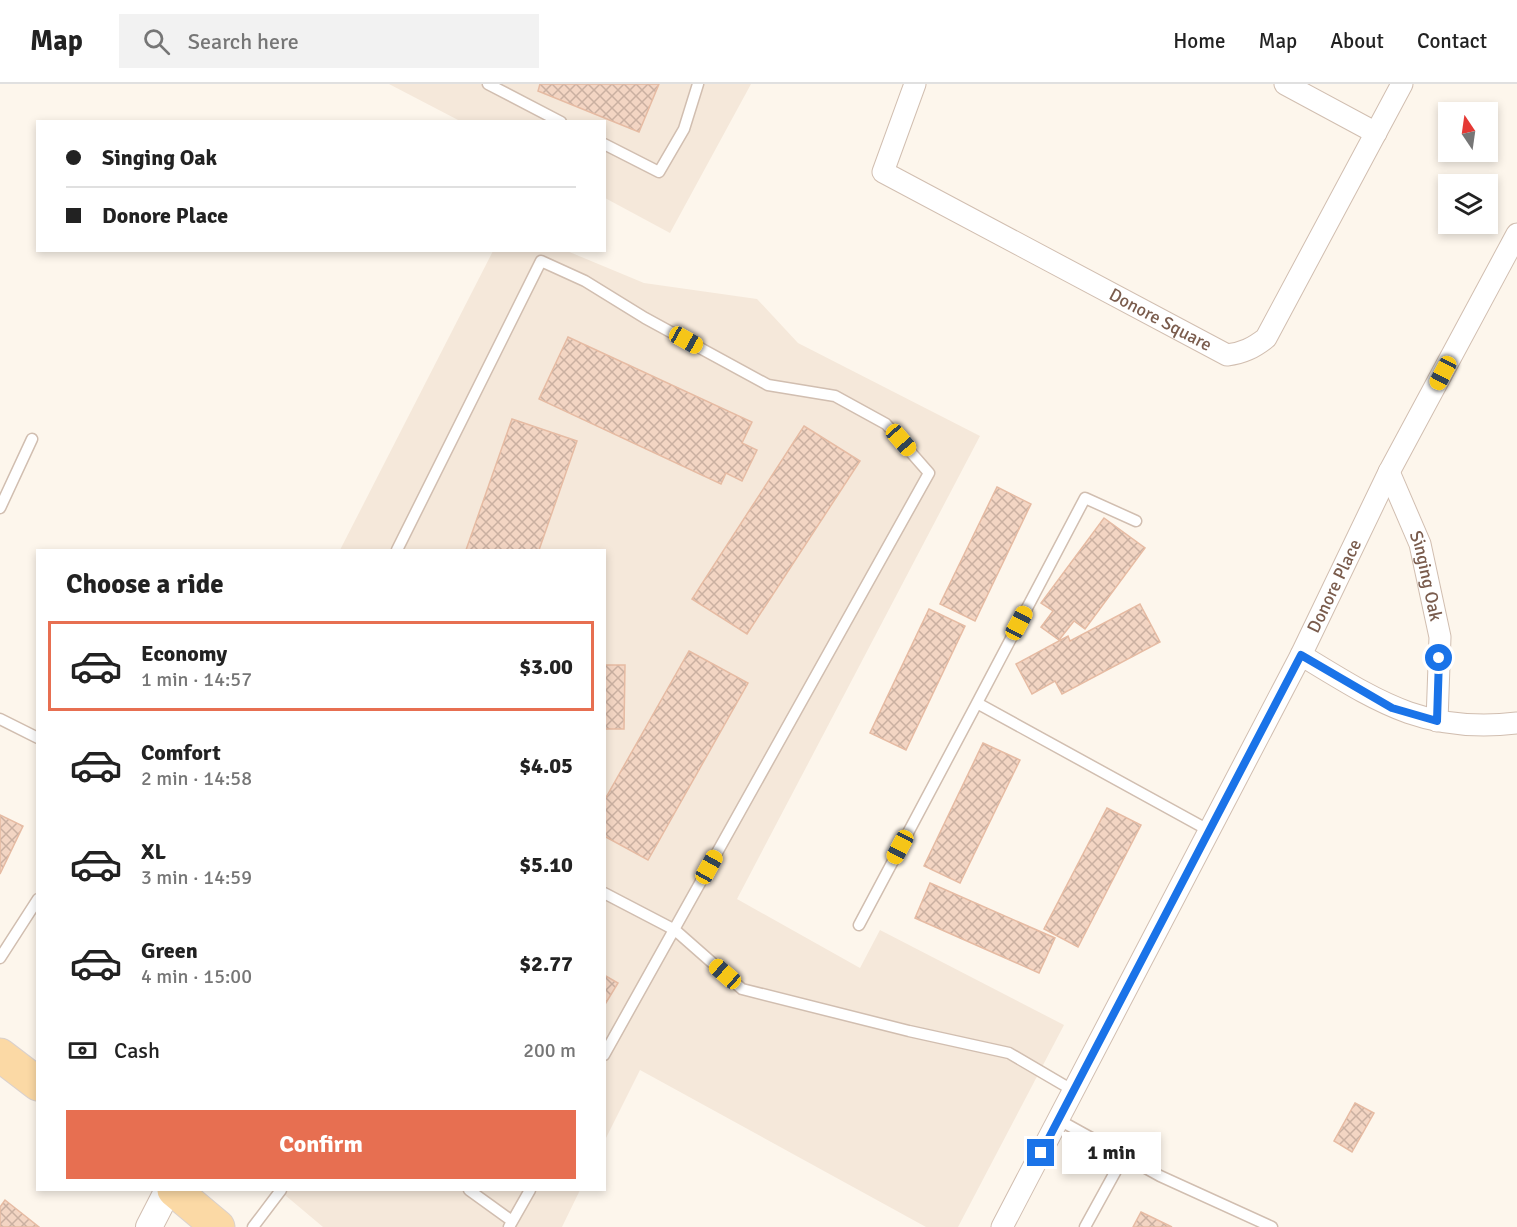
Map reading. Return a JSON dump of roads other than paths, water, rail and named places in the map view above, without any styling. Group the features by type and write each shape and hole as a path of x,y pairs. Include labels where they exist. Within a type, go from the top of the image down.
{"main road":[{"path":"0,1055 36,1082"},
{"path":"175,1191 218,1227"}],"street":[{"name":"Donore Square","path":"915,84 884,172 1227,355 1241,354 1254,348 1266,338 1402,84"},
{"path":"1285,84 1376,133"},
{"name":"Donore Place","path":"1002,1227 1301,655 1389,472 1517,234"},
{"name":"Singing Oak","path":"1389,472 1420,544 1440,637 1437,721"},
{"path":"1301,655 1392,708 1437,721 1466,726 1517,723"},
{"path":"149,1227 167,1191"}],"lane":[{"path":"488,84 557,120"},
{"path":"606,145 659,172 684,129 698,84"},
{"path":"398,549 541,261 585,280 645,318 768,385 835,396 846,402 886,424 929,473 606,1051"},
{"path":"0,508 32,439"},
{"path":"859,925 1085,498 1136,521"},
{"path":"977,703 1209,831"},
{"path":"0,719 36,737"},
{"path":"606,894 675,930 742,989 909,1031 1009,1053 1074,1091"},
{"path":"0,958 36,902"},
{"path":"1059,1120 1160,1176 1272,1227"},
{"path":"1085,1227 1124,1156"},
{"path":"253,1227 280,1191"},
{"path":"470,1191 510,1224 529,1191"}]}
